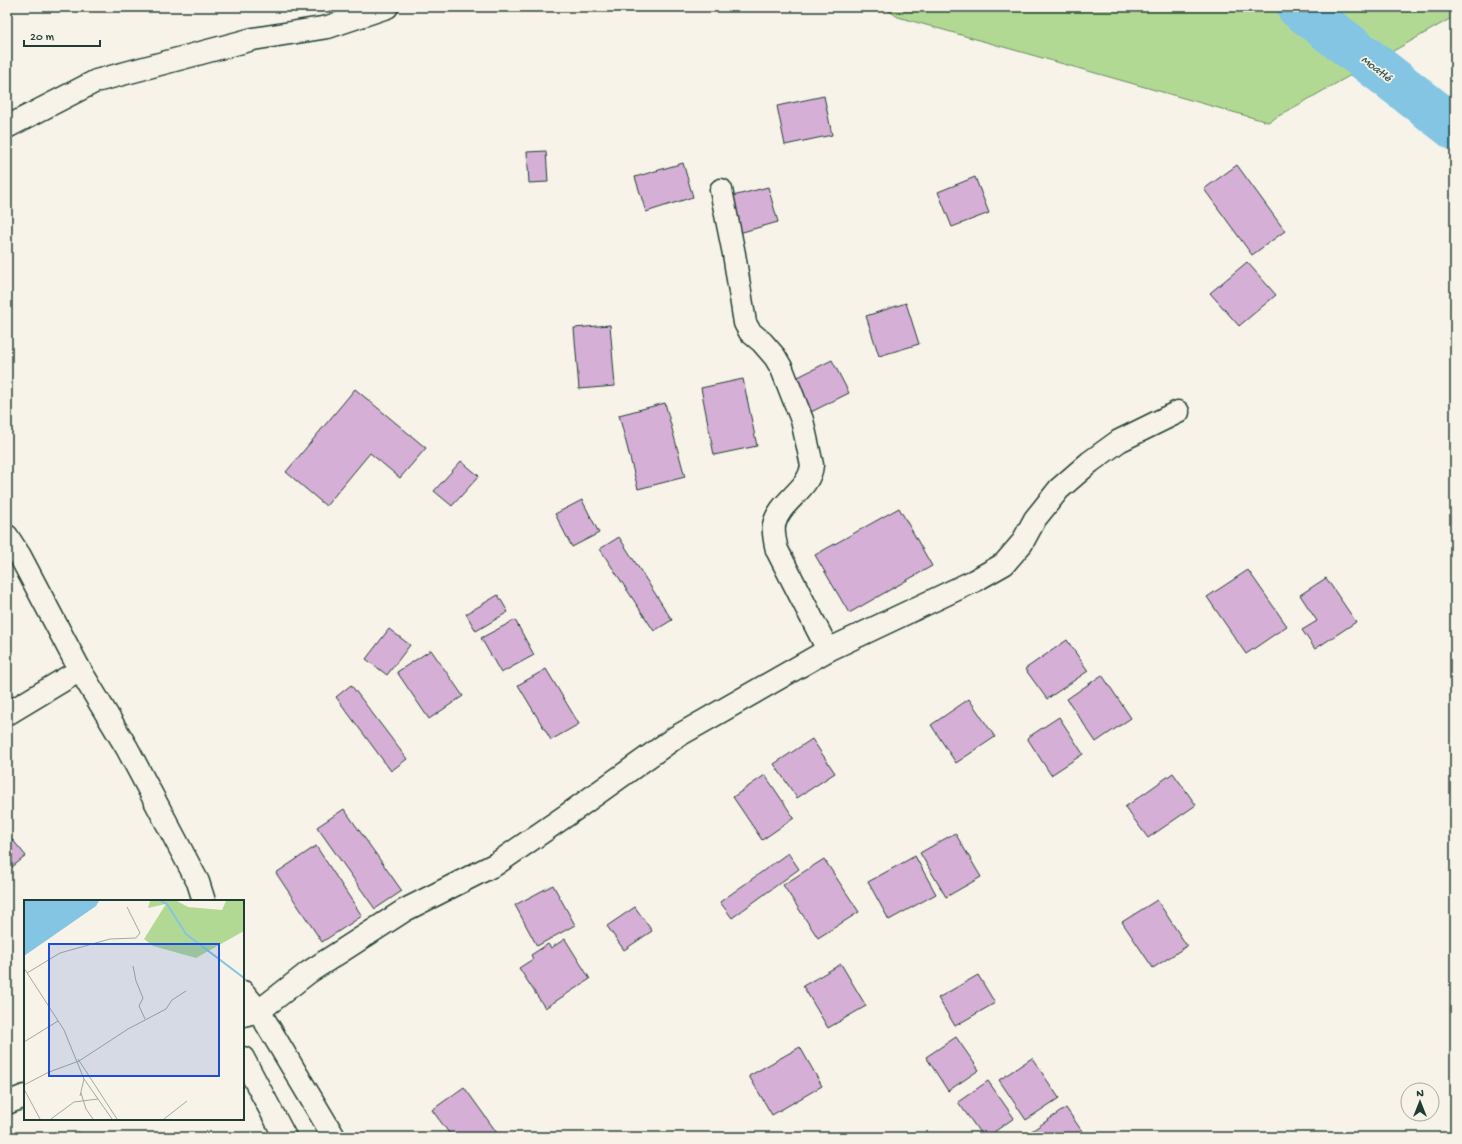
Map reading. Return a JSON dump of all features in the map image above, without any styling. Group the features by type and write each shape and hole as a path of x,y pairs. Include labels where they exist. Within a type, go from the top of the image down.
{"street":[{"path":"7,127 96,80 253,40 328,27 387,7"},
{"path":"721,190 734,254 745,323 750,332 762,342 775,357 782,369 802,420 812,465 811,472 806,482 782,508 774,524 774,536 777,550 828,650"},
{"path":"251,1013 309,972 405,910 496,864 676,737 828,650 974,581 1004,564 1022,543 1035,519 1058,489 1090,462 1119,441 1178,412"},
{"path":"7,536 20,556 80,670 127,748 198,882 204,900"},
{"path":"7,714 80,670"},
{"path":"244,995 251,1013 334,1137"},
{"path":"244,1060 285,1137"},
{"path":"7,1103 24,1096"}],"green space":[{"path":"883,7 1455,7 1455,16 1268,122 898,17"}],"building":[{"path":"824,96 832,135 785,145 777,106"},
{"path":"546,151 548,182 529,183 527,152"},
{"path":"683,163 693,197 646,212 635,177"},
{"path":"1237,165 1285,231 1252,255 1204,189"},
{"path":"975,177 989,213 952,227 938,192"},
{"path":"768,187 778,222 739,233 729,197"},
{"path":"1247,262 1276,295 1239,326 1210,293"},
{"path":"906,303 919,344 879,356 866,316"},
{"path":"610,325 615,386 579,389 574,328"},
{"path":"832,360 849,393 809,413 792,380"},
{"path":"743,379 757,446 714,455 701,388"},
{"path":"355,389 426,448 400,478 370,453 326,506 286,472"},
{"path":"665,403 685,477 638,489 619,415"},
{"path":"461,461 479,476 452,506 434,491"},
{"path":"582,500 599,533 572,547 555,514"},
{"path":"899,508 932,566 849,613 815,555"},
{"path":"619,537 672,620 654,631 600,549"},
{"path":"1248,570 1287,626 1246,654 1207,597"},
{"path":"1326,578 1356,622 1315,649 1302,630 1317,621 1300,595"},
{"path":"498,595 508,612 476,631 466,614"},
{"path":"515,620 534,655 501,673 481,638"},
{"path":"389,629 410,645 387,675 366,659"},
{"path":"1067,640 1088,671 1047,699 1025,669"},
{"path":"431,650 463,696 429,719 397,672"},
{"path":"546,669 579,724 551,740 518,685"},
{"path":"1102,675 1131,718 1096,742 1067,699"},
{"path":"351,685 407,759 391,771 336,697"},
{"path":"969,699 995,737 956,763 931,725"},
{"path":"1059,717 1083,754 1051,775 1027,738"},
{"path":"812,739 835,773 797,798 774,764"},
{"path":"1173,773 1196,805 1148,838 1125,807"},
{"path":"765,775 794,818 762,840 733,797"},
{"path":"344,809 402,891 375,909 317,827"},
{"path":"7,833 26,856 7,871"},
{"path":"955,833 981,877 946,897 920,853"},
{"path":"316,846 362,916 322,942 276,873"},
{"path":"788,853 799,869 732,918 720,902"},
{"path":"915,856 936,894 889,920 868,882"},
{"path":"824,859 859,912 818,938 783,885"},
{"path":"553,885 575,925 537,946 515,905"},
{"path":"1157,900 1187,946 1153,968 1122,922"},
{"path":"635,907 652,931 624,950 607,926"},
{"path":"565,939 590,979 545,1008 519,968 533,959 531,955 548,944 551,948"},
{"path":"841,964 866,1006 828,1028 803,986"},
{"path":"978,975 995,1003 955,1026 938,998"},
{"path":"956,1037 979,1070 948,1091 926,1057"},
{"path":"800,1047 822,1086 772,1115 749,1076"},
{"path":"1032,1058 1059,1098 1026,1120 999,1080"},
{"path":"988,1081 1014,1118 987,1137 983,1137 958,1102"},
{"path":"464,1087 500,1137 452,1137 432,1110"},
{"path":"1066,1108 1086,1137 1034,1137 1030,1132"},
{"path":"79,1132 81,1137 66,1137"}],"waterway":[{"name":"Moatlé","path":"1299,7 1455,128"}]}
